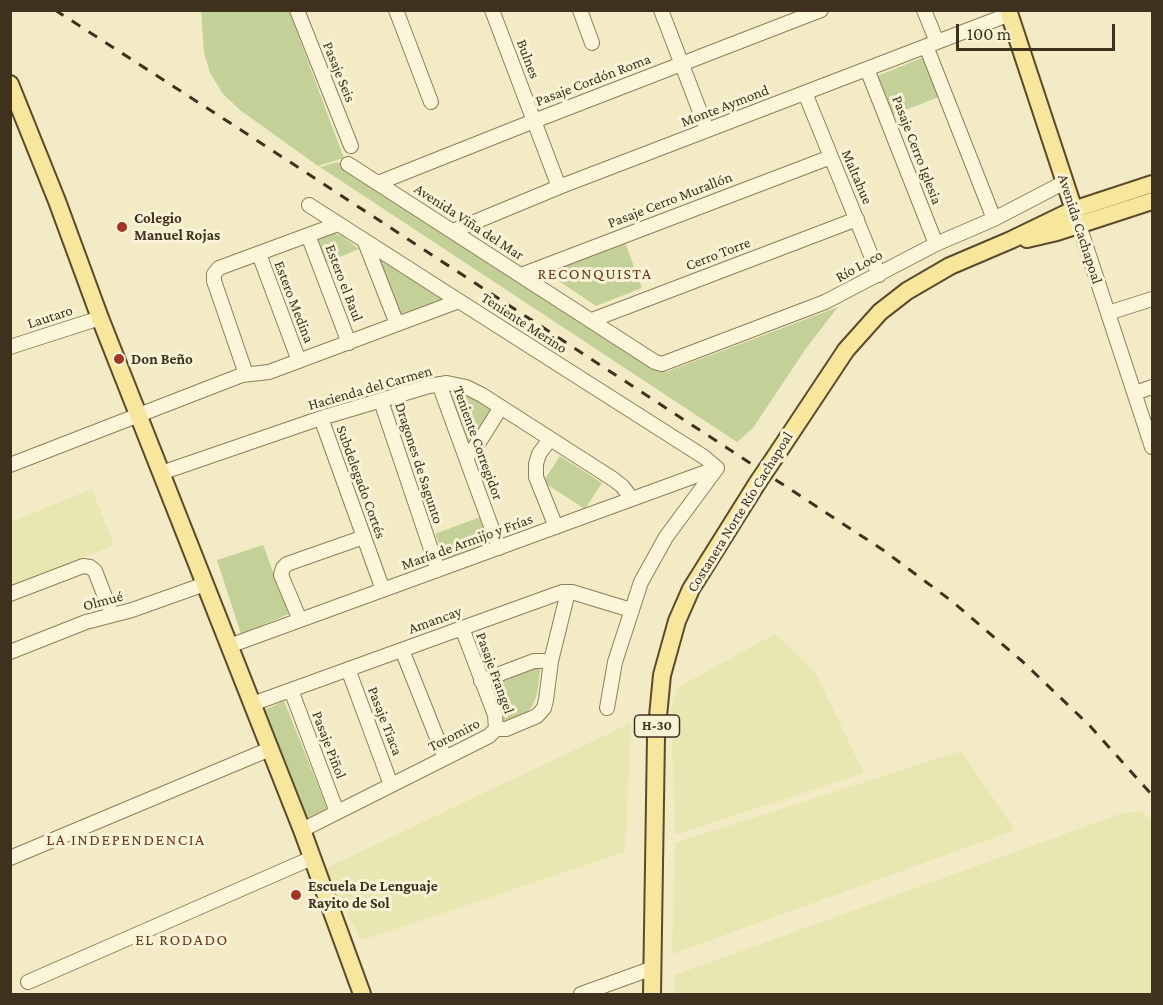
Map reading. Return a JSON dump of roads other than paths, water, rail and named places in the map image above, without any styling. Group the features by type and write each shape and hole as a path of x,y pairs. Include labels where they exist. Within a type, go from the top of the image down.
{"main road":[{"name":"Avenida Cachapoal","path":"1009,12 1076,218"},
{"path":"10,84 302,830 363,994"},
{"name":"Costanera Norte Río Cachapoal","path":"652,994 656,737 662,675 677,621 691,589 830,371 880,312 907,291 935,274 1011,240 1037,237 1152,184"},
{"name":"Costanera Norte Río Cachapoal","path":"1076,218 1152,201"}],"street":[{"name":"Pasaje Seis","path":"297,10 351,146"},
{"path":"396,10 431,102"},
{"name":"Bulnes","path":"492,10 559,187"},
{"path":"580,10 592,43"},
{"path":"661,10 707,130"},
{"name":"Pasaje Cordón Roma","path":"378,183 821,10"},
{"path":"924,10 932,44 994,219"},
{"name":"Monte Aymond","path":"453,231 559,187 932,44 1009,12"},
{"name":"Pasaje Cerro Iglesia","path":"867,69 936,244"},
{"name":"Maltahue","path":"805,93 879,275"},
{"name":"Pasaje Cerro Murallón","path":"521,275 831,157"},
{"name":"Avenida Viña del Mar","path":"348,164 654,362 662,364"},
{"name":"Río Loco","path":"662,364 825,302 936,244 994,219 1065,182"},
{"path":"309,205 459,301"},
{"name":"Avenida Cachapoal","path":"1076,218 1152,447"},
{"name":"Cerro Torre","path":"592,320 857,219"},
{"path":"246,374 214,281 214,274 219,268 338,224"},
{"name":"Estero el Baul","path":"308,235 349,343"},
{"path":"365,242 397,324"},
{"name":"Estero Medina","path":"259,254 299,361"},
{"path":"1108,313 1152,299"},
{"name":"Teniente Merino","path":"10,465 246,374 263,374 459,301 704,457 717,468"},
{"name":"Lautaro","path":"10,347 100,318"},
{"name":"Hacienda del Carmen","path":"161,472 321,418 439,384 466,387 501,407 618,482 632,500"},
{"name":"Teniente Corregidor","path":"439,384 499,548"},
{"path":"1135,393 1152,387"},
{"name":"Dragones de Sagunto","path":"381,400 438,570"},
{"path":"466,458 501,407"},
{"name":"Subdelegado Cortés","path":"321,418 383,590"},
{"path":"550,439 539,454 536,477 556,527"},
{"path":"607,708 615,662 641,582 666,537 717,468"},
{"name":"María de Armijo y Frías","path":"229,646 717,468"},
{"path":"300,620 281,575 283,568 287,564 364,537"},
{"path":"10,594 84,566 90,567 95,571 111,615"},
{"name":"Olmué","path":"10,652 86,622 142,607 205,584"},
{"path":"568,591 631,610"},
{"name":"Amancay","path":"252,704 556,593 568,591"},
{"name":"Toromiro","path":"302,830 489,736 496,729 506,729 537,716 544,708 551,660 568,591"},
{"name":"Pasaje Frangel","path":"462,628 495,715 496,729"},
{"path":"402,650 445,758"},
{"path":"481,681 534,661 551,660"},
{"name":"Pasaje Tiaca","path":"348,669 391,785"},
{"name":"Pasaje Piñol","path":"291,690 337,812"},
{"path":"10,858 270,749"},
{"path":"28,982 312,858"},
{"path":"581,994 653,968"}],"railway":[{"path":"55,10 883,550 953,602 1022,661 1090,726 1152,795"}],"place":[{"name":"Colegio Manuel Rojas","path":"122,227"},
{"name":"Don Beño","path":"119,359"},
{"name":"Escuela De Lenguaje Rayito de Sol","path":"296,895"}],"district":[{"name":"RECONQUISTA","path":"595,274"},
{"name":"LA INDEPENDENCIA","path":"126,840"},
{"name":"EL RODADO","path":"182,940"}]}
